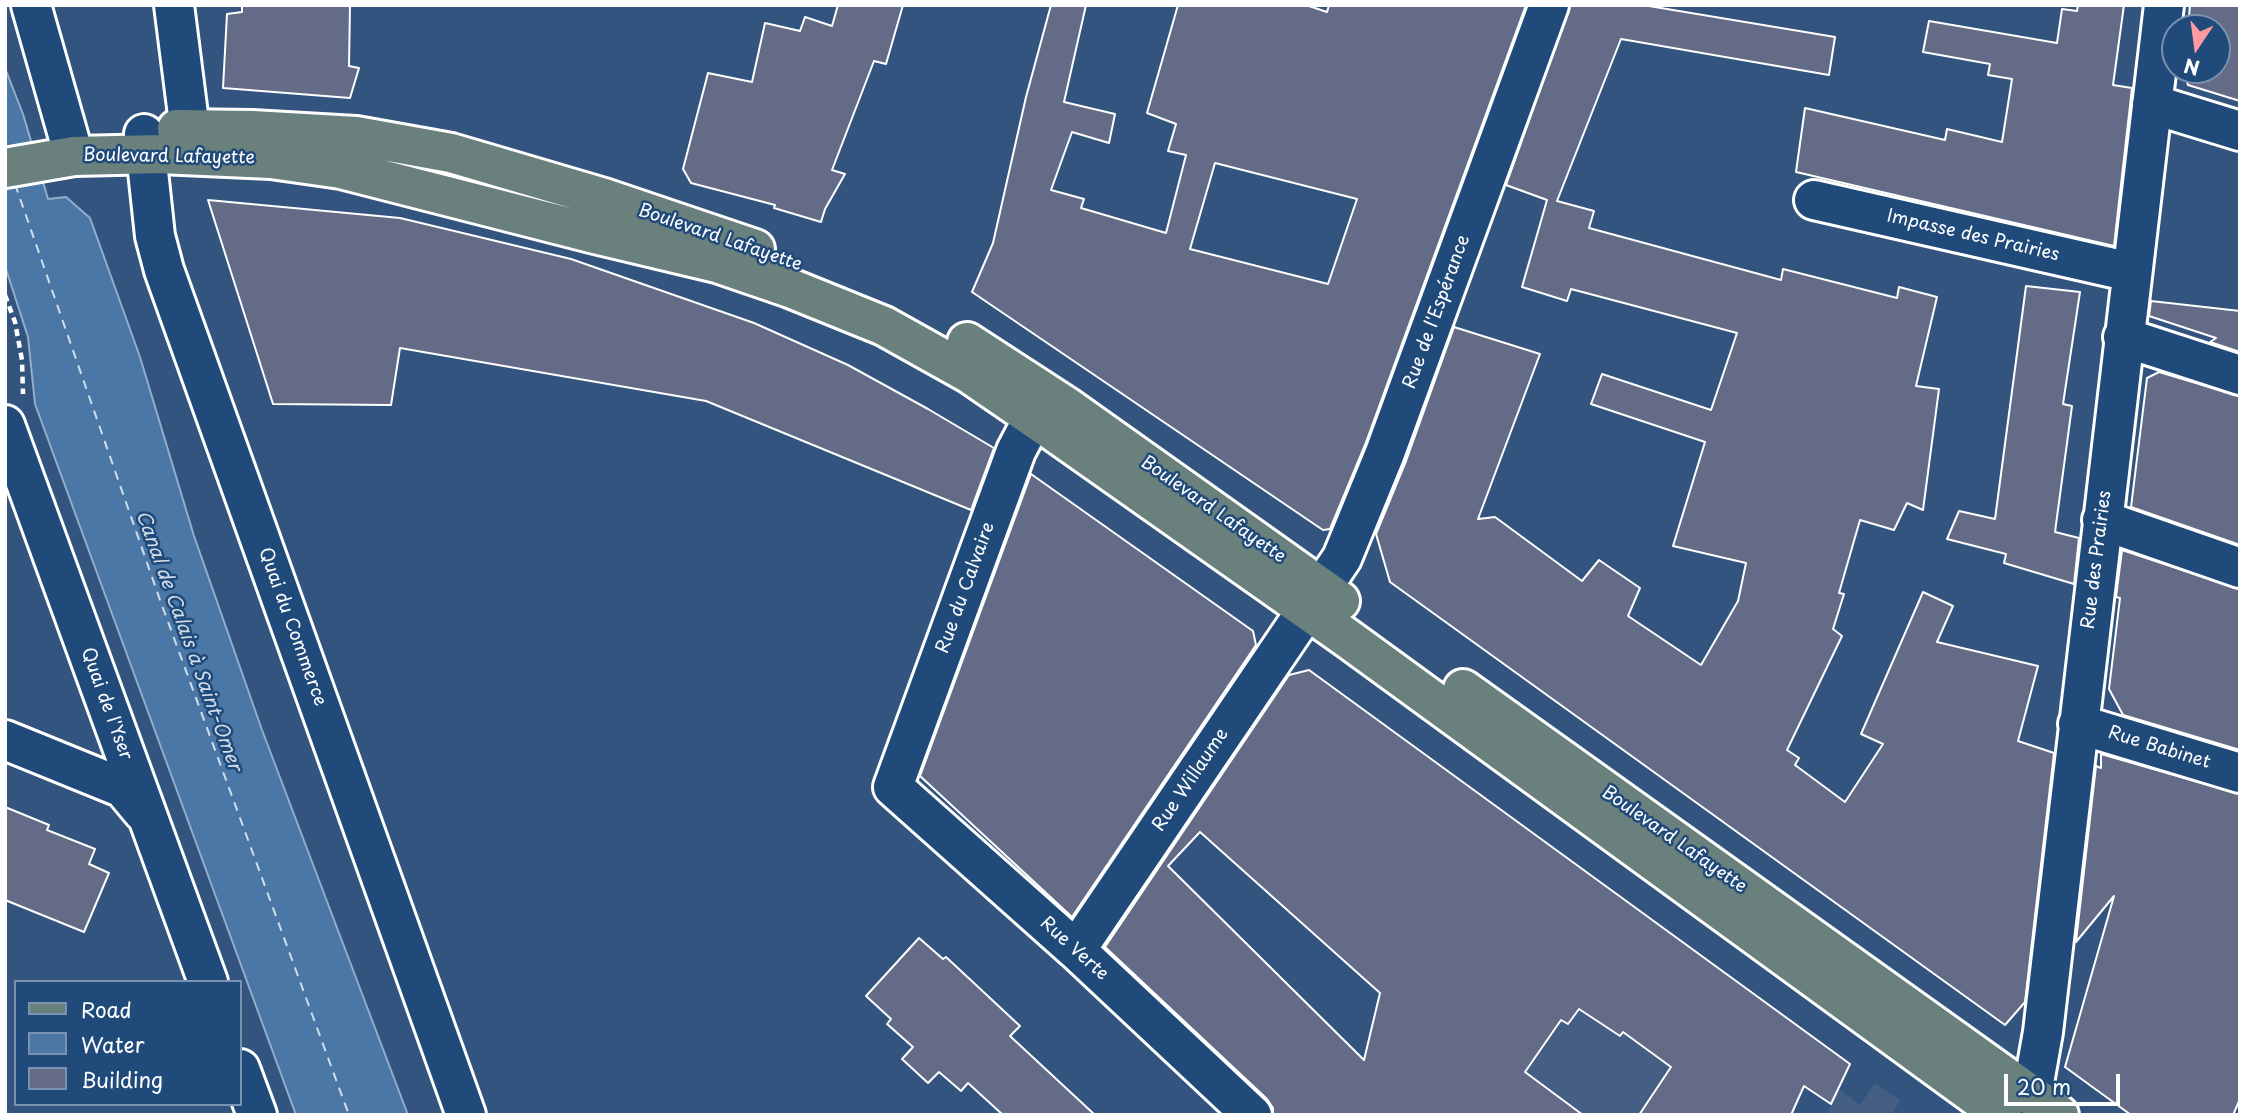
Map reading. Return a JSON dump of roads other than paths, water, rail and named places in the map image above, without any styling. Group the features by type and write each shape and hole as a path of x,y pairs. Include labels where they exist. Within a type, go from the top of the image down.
{"main road":[{"name":"Boulevard Lafayette","path":"5,168 145,144 356,136 451,153 604,198 793,262 911,311 967,341 1040,405 2030,1110"}],"street":[{"path":"31,5 74,156"},
{"path":"174,5 191,141"},
{"name":"Rue de l'Espérance","path":"1315,600 1342,558 1354,533 1549,5"},
{"name":"Rue des Prairies","path":"2030,1110 2043,1032 2164,5"},
{"path":"2152,104 2240,131"},
{"name":"Quai du Commerce","path":"145,144 155,236 164,270 466,1115"},
{"name":"Impasse des Prairies","path":"1814,200 2132,272"},
{"path":"2123,337 2240,375"},
{"name":"Rue du Calvaire","path":"893,787 1016,452 1040,405"},
{"name":"Quai de l'Yser","path":"14,416 146,817 207,980"},
{"path":"2102,520 2240,568"},
{"name":"Rue Willaume","path":"1076,950 1315,600"},
{"name":"Rue Babinet","path":"2078,724 2240,773"},
{"path":"5,740 123,789 135,800 146,817"},
{"name":"Rue Verte","path":"893,787 1076,950 1252,1115"},
{"path":"242,1074 257,1115"}],"water":[{"name":"Canal de Calais à Saint-Omer","path":"5,68 23,114 48,199 66,197 90,218 140,357 194,536 262,730 408,1115 296,1115 35,404 28,337 5,266"}]}
